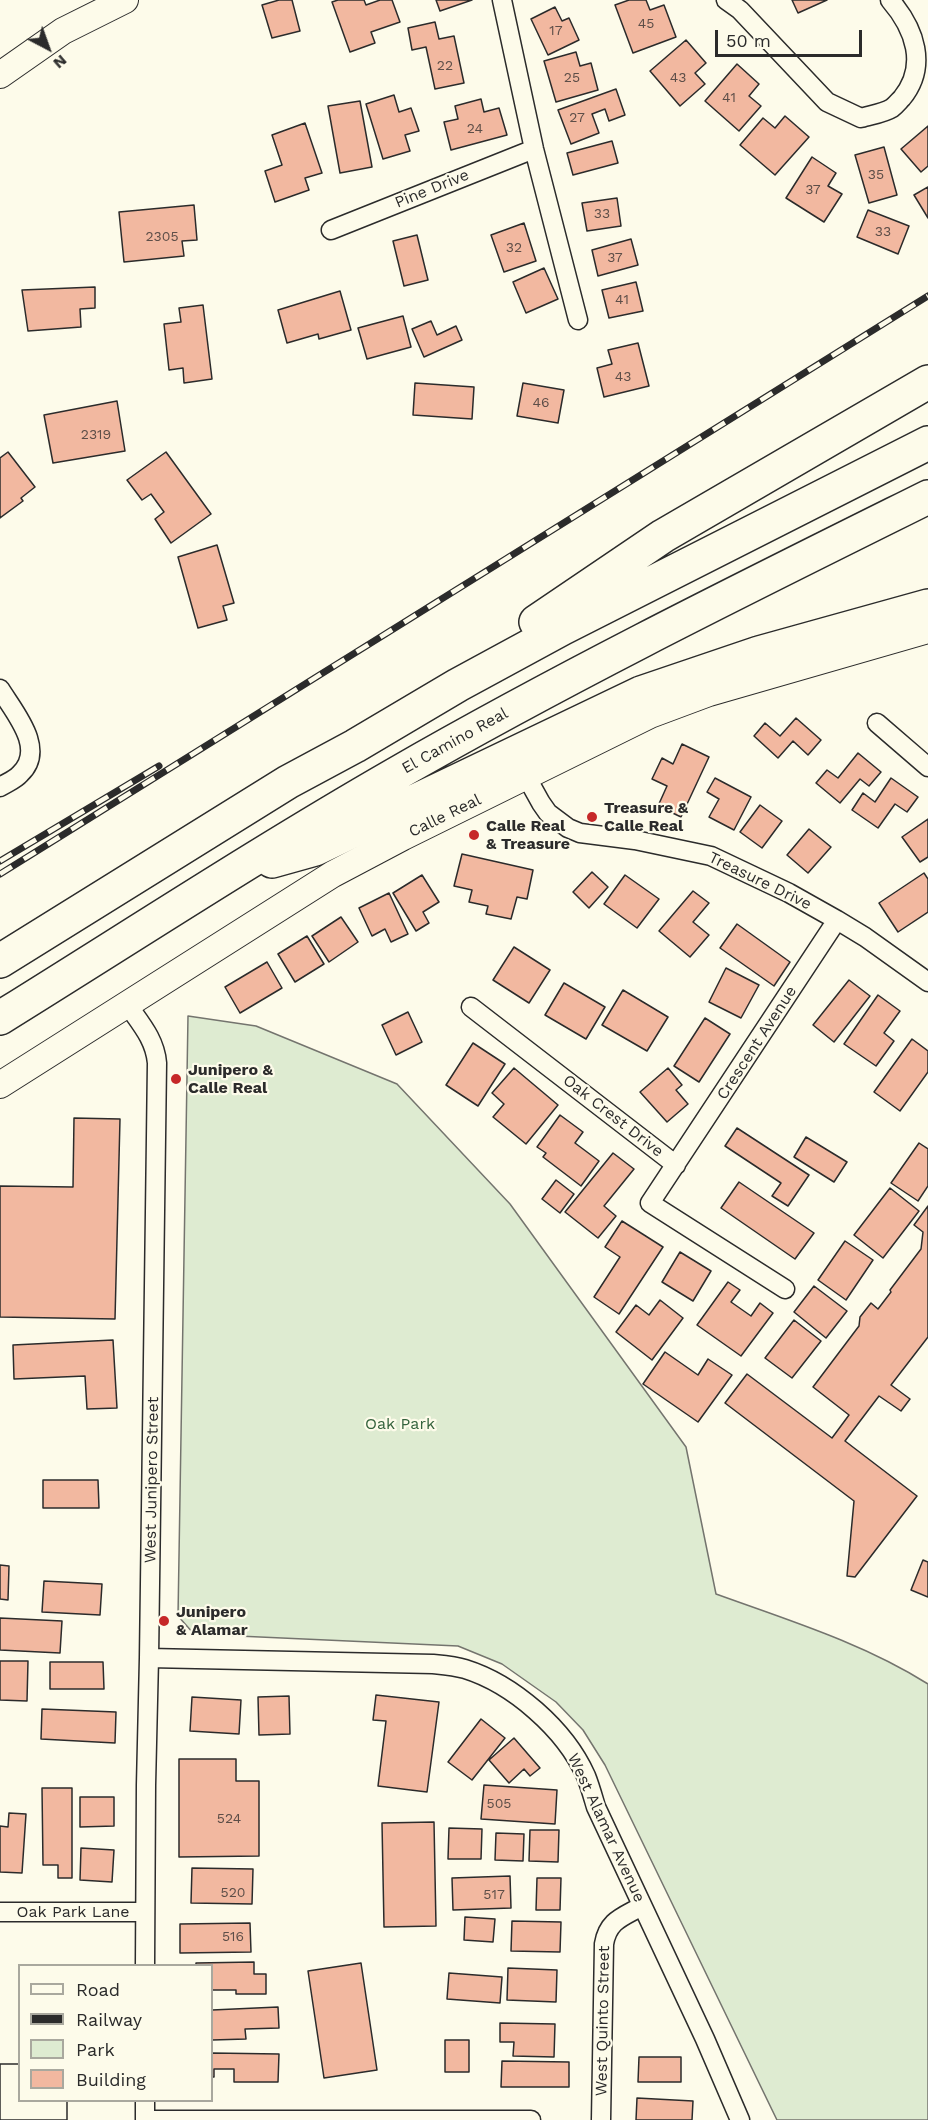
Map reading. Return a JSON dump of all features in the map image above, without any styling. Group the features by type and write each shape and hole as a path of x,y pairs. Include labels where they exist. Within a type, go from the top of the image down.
{"highway":[{"path":"0,961 288,782 495,649 663,536 928,381"},
{"path":"288,782 563,628 928,443"},
{"name":"El Camino Real","path":"0,1018 397,773 602,660 928,496"},
{"path":"238,870 315,849 641,693 759,653 928,606"}],"street":[{"path":"0,75 63,31 125,0"},
{"path":"502,0 534,149 578,320"},
{"path":"726,0 740,9 827,102 861,118 892,108 912,87 919,71 918,46 903,15 890,0"},
{"name":"Pine Drive","path":"331,230 534,149"},
{"name":"Calle Real","path":"0,1085 333,874 650,715 709,693 928,630"},
{"path":"0,689 29,736 31,750 21,774 0,787"},
{"path":"877,723 928,767"},
{"name":"Treasure Drive","path":"526,776 549,813 574,831 635,840 711,856 789,893 837,920 928,982"},
{"name":"Crescent Avenue","path":"676,1165 837,920"},
{"name":"West Junipero Street","path":"127,1004 151,1039 156,1049 157,1063 145,1964"},
{"name":"Oak Crest Drive","path":"471,1007 676,1165 650,1203 785,1289"},
{"name":"West Alamar Avenue","path":"150,1658 433,1664 463,1669 490,1679 530,1705 552,1726 570,1748 585,1775 596,1807 705,2039 740,2120"},
{"name":"West Quinto Street","path":"601,2120 606,1933 612,1923 642,1906"},
{"name":"Oak Park Lane","path":"0,1912 145,1912"},
{"path":"145,2102 145,2120 531,2120"}],"green space":[{"name":"Oak Park","path":"188,1016 256,1026 397,1084 510,1204 686,1447 716,1594 851,1644 928,1684 928,2120 777,2120 605,1765 583,1730 556,1702 502,1664 458,1646 194,1634 178,1616"}],"building":[{"path":"279,0 292,0 300,31 272,38 262,5"},
{"path":"364,0 366,5 380,0 392,0 400,22 371,32 375,43 350,52 332,2"},
{"path":"436,0 472,0 440,11"},
{"path":"629,0 646,0 650,10 664,5 676,37 633,53 615,5"},
{"path":"792,0 827,0 798,13"},
{"path":"555,7 562,21 569,18 579,40 548,55 531,19"},
{"path":"435,22 439,39 454,36 464,83 435,89 426,47 412,50 408,28"},
{"path":"686,40 706,63 695,73 705,84 680,106 650,71"},
{"path":"576,52 580,66 591,63 598,90 556,102 544,61"},
{"path":"737,64 759,84 749,96 761,106 739,131 705,101"},
{"path":"616,89 625,115 609,121 605,109 592,114 599,133 571,144 558,110"},
{"path":"394,95 399,112 411,108 419,131 405,135 410,151 383,159 366,104"},
{"path":"481,99 484,112 499,108 507,135 451,150 444,122 458,119 455,106"},
{"path":"360,101 372,167 340,173 328,106"},
{"path":"785,116 809,137 775,175 740,145 763,118 775,128"},
{"path":"305,123 322,173 305,178 309,190 275,202 265,171 282,165 272,135"},
{"path":"928,126 928,166 921,172 901,149"},
{"path":"612,141 618,163 573,175 567,153"},
{"path":"884,147 897,195 869,203 855,155"},
{"path":"812,157 836,173 828,186 842,194 824,222 786,198"},
{"path":"928,187 928,218 914,195"},
{"path":"617,198 621,226 587,231 582,203"},
{"path":"194,205 197,240 182,241 184,256 124,262 119,212"},
{"path":"868,210 909,226 898,254 857,237"},
{"path":"524,223 536,261 504,272 491,235"},
{"path":"417,235 428,280 404,286 393,241"},
{"path":"631,239 638,265 598,276 592,250"},
{"path":"544,268 558,299 526,313 513,282"},
{"path":"636,282 643,311 609,318 602,290"},
{"path":"95,287 95,308 80,309 81,327 28,331 22,290"},
{"path":"340,291 351,330 319,339 318,334 287,343 278,310"},
{"path":"203,305 212,379 184,383 183,368 169,370 164,324 181,322 179,308"},
{"path":"403,316 411,347 367,359 358,328"},
{"path":"431,321 437,335 456,326 462,340 424,357 412,329"},
{"path":"638,343 649,386 604,397 597,368 612,364 608,350"},
{"path":"415,383 474,387 472,419 413,415"},
{"path":"523,383 564,390 558,423 517,416"},
{"path":"117,401 125,451 53,463 44,415"},
{"path":"8,452 35,487 21,498 23,501 0,518 0,458"},
{"path":"166,452 211,514 171,543 155,519 164,512 151,494 142,500 127,480"},
{"path":"217,545 234,603 223,606 227,620 198,628 178,557"},
{"path":"796,718 821,740 808,755 793,741 778,758 754,736 765,723 780,736"},
{"path":"682,744 709,757 681,817 658,806 667,786 652,779 662,758 673,764"},
{"path":"858,753 881,772 869,786 860,779 840,803 816,783 827,770 838,778"},
{"path":"715,778 751,797 734,830 709,817 719,799 707,792"},
{"path":"891,778 918,797 907,812 895,804 878,828 852,810 863,793 875,802"},
{"path":"760,805 782,821 762,848 740,832"},
{"path":"928,819 928,857 920,862 902,837"},
{"path":"809,829 831,847 808,873 787,855"},
{"path":"462,854 533,870 527,899 517,897 511,919 486,914 488,906 469,902 472,890 454,886"},
{"path":"592,872 608,887 589,908 573,892"},
{"path":"924,873 928,879 928,912 898,932 879,903"},
{"path":"422,875 439,902 423,912 429,923 416,931 393,893"},
{"path":"625,875 659,899 637,928 604,904"},
{"path":"693,891 709,903 693,922 709,935 690,957 659,931"},
{"path":"389,893 408,934 391,942 385,929 372,936 359,908"},
{"path":"341,917 358,942 329,962 312,936"},
{"path":"737,924 790,962 774,986 720,948"},
{"path":"307,936 324,964 295,982 278,954"},
{"path":"514,947 550,970 529,1003 493,980"},
{"path":"267,962 282,988 240,1013 225,987"},
{"path":"726,968 759,985 741,1018 709,1002"},
{"path":"849,980 870,996 834,1042 813,1025"},
{"path":"564,983 605,1007 586,1039 545,1015"},
{"path":"623,990 668,1017 647,1051 602,1025"},
{"path":"878,995 900,1011 884,1033 894,1041 876,1066 844,1044"},
{"path":"408,1012 422,1042 396,1055 382,1025"},
{"path":"705,1018 730,1034 699,1082 674,1066"},
{"path":"912,1039 928,1051 928,1072 900,1111 874,1092"},
{"path":"473,1043 505,1064 478,1106 446,1085"},
{"path":"514,1068 558,1105 526,1144 493,1117 504,1104 492,1093"},
{"path":"668,1068 682,1085 676,1090 688,1104 667,1122 640,1092"},
{"path":"560,1115 583,1132 575,1143 599,1161 581,1186 543,1157 546,1153 537,1147"},
{"path":"74,1118 120,1119 115,1319 0,1317 0,1186 73,1187"},
{"path":"737,1128 809,1175 788,1206 772,1196 781,1183 725,1146"},
{"path":"806,1137 847,1162 834,1182 794,1157"},
{"path":"919,1143 928,1149 928,1186 918,1201 891,1183"},
{"path":"613,1153 634,1169 604,1206 616,1216 598,1238 565,1212"},
{"path":"556,1180 574,1194 560,1213 542,1199"},
{"path":"739,1182 814,1233 795,1259 721,1208"},
{"path":"890,1188 919,1211 883,1258 854,1235"},
{"path":"928,1206 928,1337 891,1385 910,1399 901,1411 879,1396 845,1441 917,1496 855,1577 847,1576 854,1501 725,1403 747,1374 832,1438 849,1415 813,1387 859,1326 860,1317 871,1303 878,1309 921,1249 923,1232 914,1225"},
{"path":"622,1221 663,1247 619,1314 594,1297 620,1257 605,1247"},
{"path":"845,1241 873,1260 846,1300 818,1280"},
{"path":"680,1252 711,1271 693,1301 662,1282"},
{"path":"728,1282 740,1290 731,1302 751,1316 760,1303 773,1313 741,1356 697,1325"},
{"path":"814,1286 847,1311 826,1338 794,1312"},
{"path":"660,1300 683,1318 652,1360 616,1332 636,1305 649,1315"},
{"path":"794,1320 821,1341 792,1378 765,1358"},
{"path":"113,1340 117,1408 87,1409 85,1376 14,1379 13,1345"},
{"path":"665,1352 698,1375 708,1359 732,1375 698,1422 643,1384"},
{"path":"43,1480 98,1480 99,1508 43,1508"},
{"path":"923,1560 928,1562 928,1597 911,1590"},
{"path":"0,1565 9,1566 8,1600 0,1599"},
{"path":"44,1581 102,1584 100,1615 42,1612"},
{"path":"0,1618 62,1621 60,1653 0,1650"},
{"path":"0,1661 28,1661 27,1701 0,1700"},
{"path":"50,1662 103,1662 104,1689 50,1689"},
{"path":"376,1695 439,1702 427,1792 378,1786 386,1721 373,1720"},
{"path":"289,1696 290,1734 259,1735 258,1697"},
{"path":"192,1697 241,1700 239,1734 190,1731"},
{"path":"42,1709 116,1712 115,1743 41,1739"},
{"path":"481,1719 505,1738 472,1780 448,1762"},
{"path":"514,1738 540,1768 530,1776 524,1769 509,1783 489,1760"},
{"path":"179,1759 236,1759 236,1781 259,1781 259,1856 179,1857"},
{"path":"484,1785 557,1790 555,1824 481,1819"},
{"path":"42,1788 72,1788 72,1878 58,1878 58,1865 43,1865"},
{"path":"80,1797 114,1797 114,1826 80,1827"},
{"path":"9,1813 26,1814 22,1873 0,1872 0,1826 8,1827"},
{"path":"434,1822 436,1926 384,1927 382,1823"},
{"path":"449,1828 482,1829 481,1859 448,1859"},
{"path":"530,1830 559,1830 558,1862 529,1861"},
{"path":"496,1833 524,1834 523,1861 495,1860"},
{"path":"81,1848 114,1850 112,1882 80,1880"},
{"path":"192,1868 253,1869 252,1904 191,1903"},
{"path":"510,1876 511,1908 453,1910 452,1878"},
{"path":"537,1878 561,1878 560,1910 536,1910"},
{"path":"465,1917 495,1919 493,1942 464,1940"},
{"path":"512,1921 561,1922 560,1952 511,1951"},
{"path":"250,1923 251,1952 180,1953 180,1924"},
{"path":"254,1962 254,1974 266,1974 266,1994 236,1994 236,1990 213,1990 213,1964 196,1963"},
{"path":"361,1963 377,2070 324,2078 308,1971"},
{"path":"508,1968 557,1970 556,2002 507,2000"},
{"path":"449,1973 502,1977 500,2003 447,1999"},
{"path":"278,2007 279,2028 245,2029 246,2039 213,2040 213,2010"},
{"path":"500,2023 555,2024 554,2057 513,2056 514,2042 500,2042"},
{"path":"445,2040 469,2040 469,2072 445,2072"},
{"path":"213,2053 279,2054 278,2082 234,2082 234,2069 214,2069 214,2077"},
{"path":"639,2057 681,2057 681,2082 638,2082"},
{"path":"502,2061 569,2062 569,2087 501,2087"},
{"path":"0,2064 18,2064 18,2102 67,2102 67,2120 0,2120"},
{"path":"0,2064 18,2064 18,2102 67,2102 67,2120 0,2120"},
{"path":"637,2098 693,2101 692,2120 636,2120"}],"railway":[{"path":"0,874 928,296"},
{"path":"0,861 159,766"}],"place":[{"name":"Treasure & Calle Real","path":"592,817"},
{"name":"Calle Real & Treasure","path":"474,835"},
{"name":"Junipero & Calle Real","path":"176,1079"},
{"name":"Junipero & Alamar","path":"164,1621"}]}
